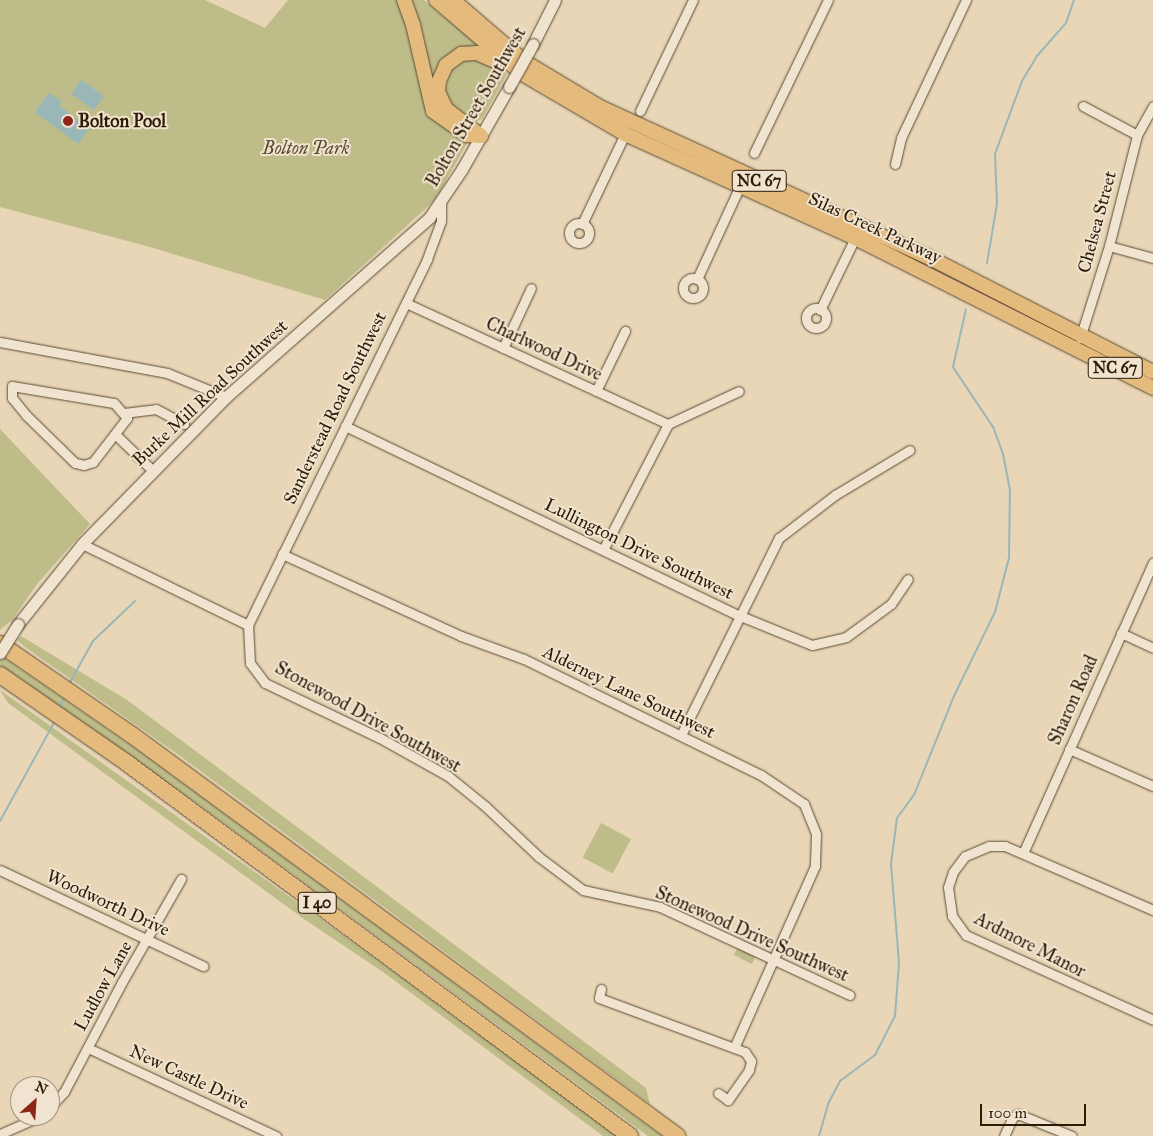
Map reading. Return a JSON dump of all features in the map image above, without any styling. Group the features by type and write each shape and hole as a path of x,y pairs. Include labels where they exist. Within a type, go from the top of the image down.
{"highway":[{"name":"I 40","path":"0,644 148,746 677,1136"},
{"name":"I 40","path":"0,675 127,763 630,1136"}],"main road":[{"path":"404,0 413,26 433,111 467,135 481,136"},
{"name":"Silas Creek Parkway","path":"436,0 495,53 556,96 625,134 1079,341 1153,372"},
{"name":"Silas Creek Parkway","path":"453,0 525,62 608,111 934,260 1079,341 1153,388"},
{"path":"481,136 472,126 450,114 438,92 443,70 461,54 483,54 529,86 556,96"}],"street":[{"name":"Bolton Street Southwest","path":"441,203 509,87 555,0"},
{"path":"640,111 693,0"},
{"path":"754,153 828,0"},
{"path":"895,164 901,138 966,0"},
{"path":"1083,106 1136,135"},
{"name":"Chelsea Street","path":"1079,341 1109,246 1136,135 1153,106"},
{"path":"582,224 625,134"},
{"path":"697,279 740,186"},
{"name":"Sanderstead Road Southwest","path":"248,625 425,264 441,221 441,203"},
{"name":"Burke Mill Road Southwest","path":"0,653 18,624 82,544 152,470 226,397 417,230 441,203"},
{"path":"820,310 855,238"},
{"path":"1109,246 1153,258"},
{"path":"503,348 531,288"},
{"name":"Charlwood Drive","path":"406,303 668,424"},
{"path":"596,391 625,331"},
{"path":"0,342 167,373 226,397"},
{"path":"10,388 67,393 114,403 124,413 127,418 115,434 93,462 84,465 75,463 26,415 12,398 10,388"},
{"path":"604,550 668,424 739,391"},
{"path":"124,413 156,409 184,424"},
{"name":"Lullington Drive Southwest","path":"345,426 738,615 812,644 846,637 890,604 908,579"},
{"path":"115,434 152,470"},
{"path":"681,735 738,615 779,538 841,490 910,450"},
{"path":"82,544 248,625"},
{"name":"Alderney Lane Southwest","path":"282,554 461,636 524,659 681,735 786,790 810,812 816,834 815,866 734,1048"},
{"name":"Sharon Road","path":"1024,851 1153,563"},
{"name":"Stonewood Drive Southwest","path":"248,625 250,663 265,683 380,738 448,776 487,807 539,857 583,890 660,907 850,995"},
{"path":"1121,634 1153,648"},
{"path":"1069,749 1153,786"},
{"name":"Ardmore Manor","path":"1153,910 1024,851 1005,846 989,846 973,851 958,863 950,878 948,897 957,925 966,935 1153,1020"},
{"name":"Woodworth Drive","path":"0,870 203,966"},
{"name":"Ludlow Lane","path":"60,1096 64,1092 181,879"},
{"path":"601,989 599,998 734,1048 748,1056 749,1070 728,1100 718,1093"},
{"name":"New Castle Drive","path":"88,1048 276,1136"},
{"path":"1004,1136 1013,1117 1018,1114 1072,1136"},
{"path":"6,1134 21,1126"}],"green space":[{"name":"Bolton Park","path":"0,0 205,0 265,28 288,0 398,0 413,48 467,143 435,200 325,300 150,247 0,207"},
{"path":"408,0 424,0 488,53 457,53 436,94"},
{"path":"465,57 494,63 507,74 482,119 475,122 463,118 443,94 449,69"},
{"path":"0,429 90,524 37,584 12,620 0,630"},
{"path":"21,636 127,700 205,758 646,1088 650,1104 179,755 25,647 17,640"},
{"path":"0,655 139,751 662,1136 648,1136 199,805 0,665"},
{"path":"0,690 368,953 617,1136 603,1136 383,972 304,919 8,703"},
{"path":"601,823 631,839 613,873 583,857"},
{"path":"738,947 756,956 752,964 734,955"}],"water":[{"path":"81,80 104,96 94,110 71,94"},
{"path":"49,93 62,101 59,106 90,128 78,144 35,112"}],"waterway":[{"path":"987,263 997,204 995,154 1022,81 1037,56 1066,23 1074,0"},
{"path":"819,1136 829,1102 840,1081 875,1055 895,1016 899,963 891,864 897,818 914,795 954,696 995,612 1009,558 1010,490 1003,454 993,427 953,367 966,309"},
{"path":"69,684 93,641 135,601"},
{"path":"60,707 64,698"},
{"path":"0,821 55,721"}],"place":[{"name":"Bolton Pool","path":"68,121"}]}
